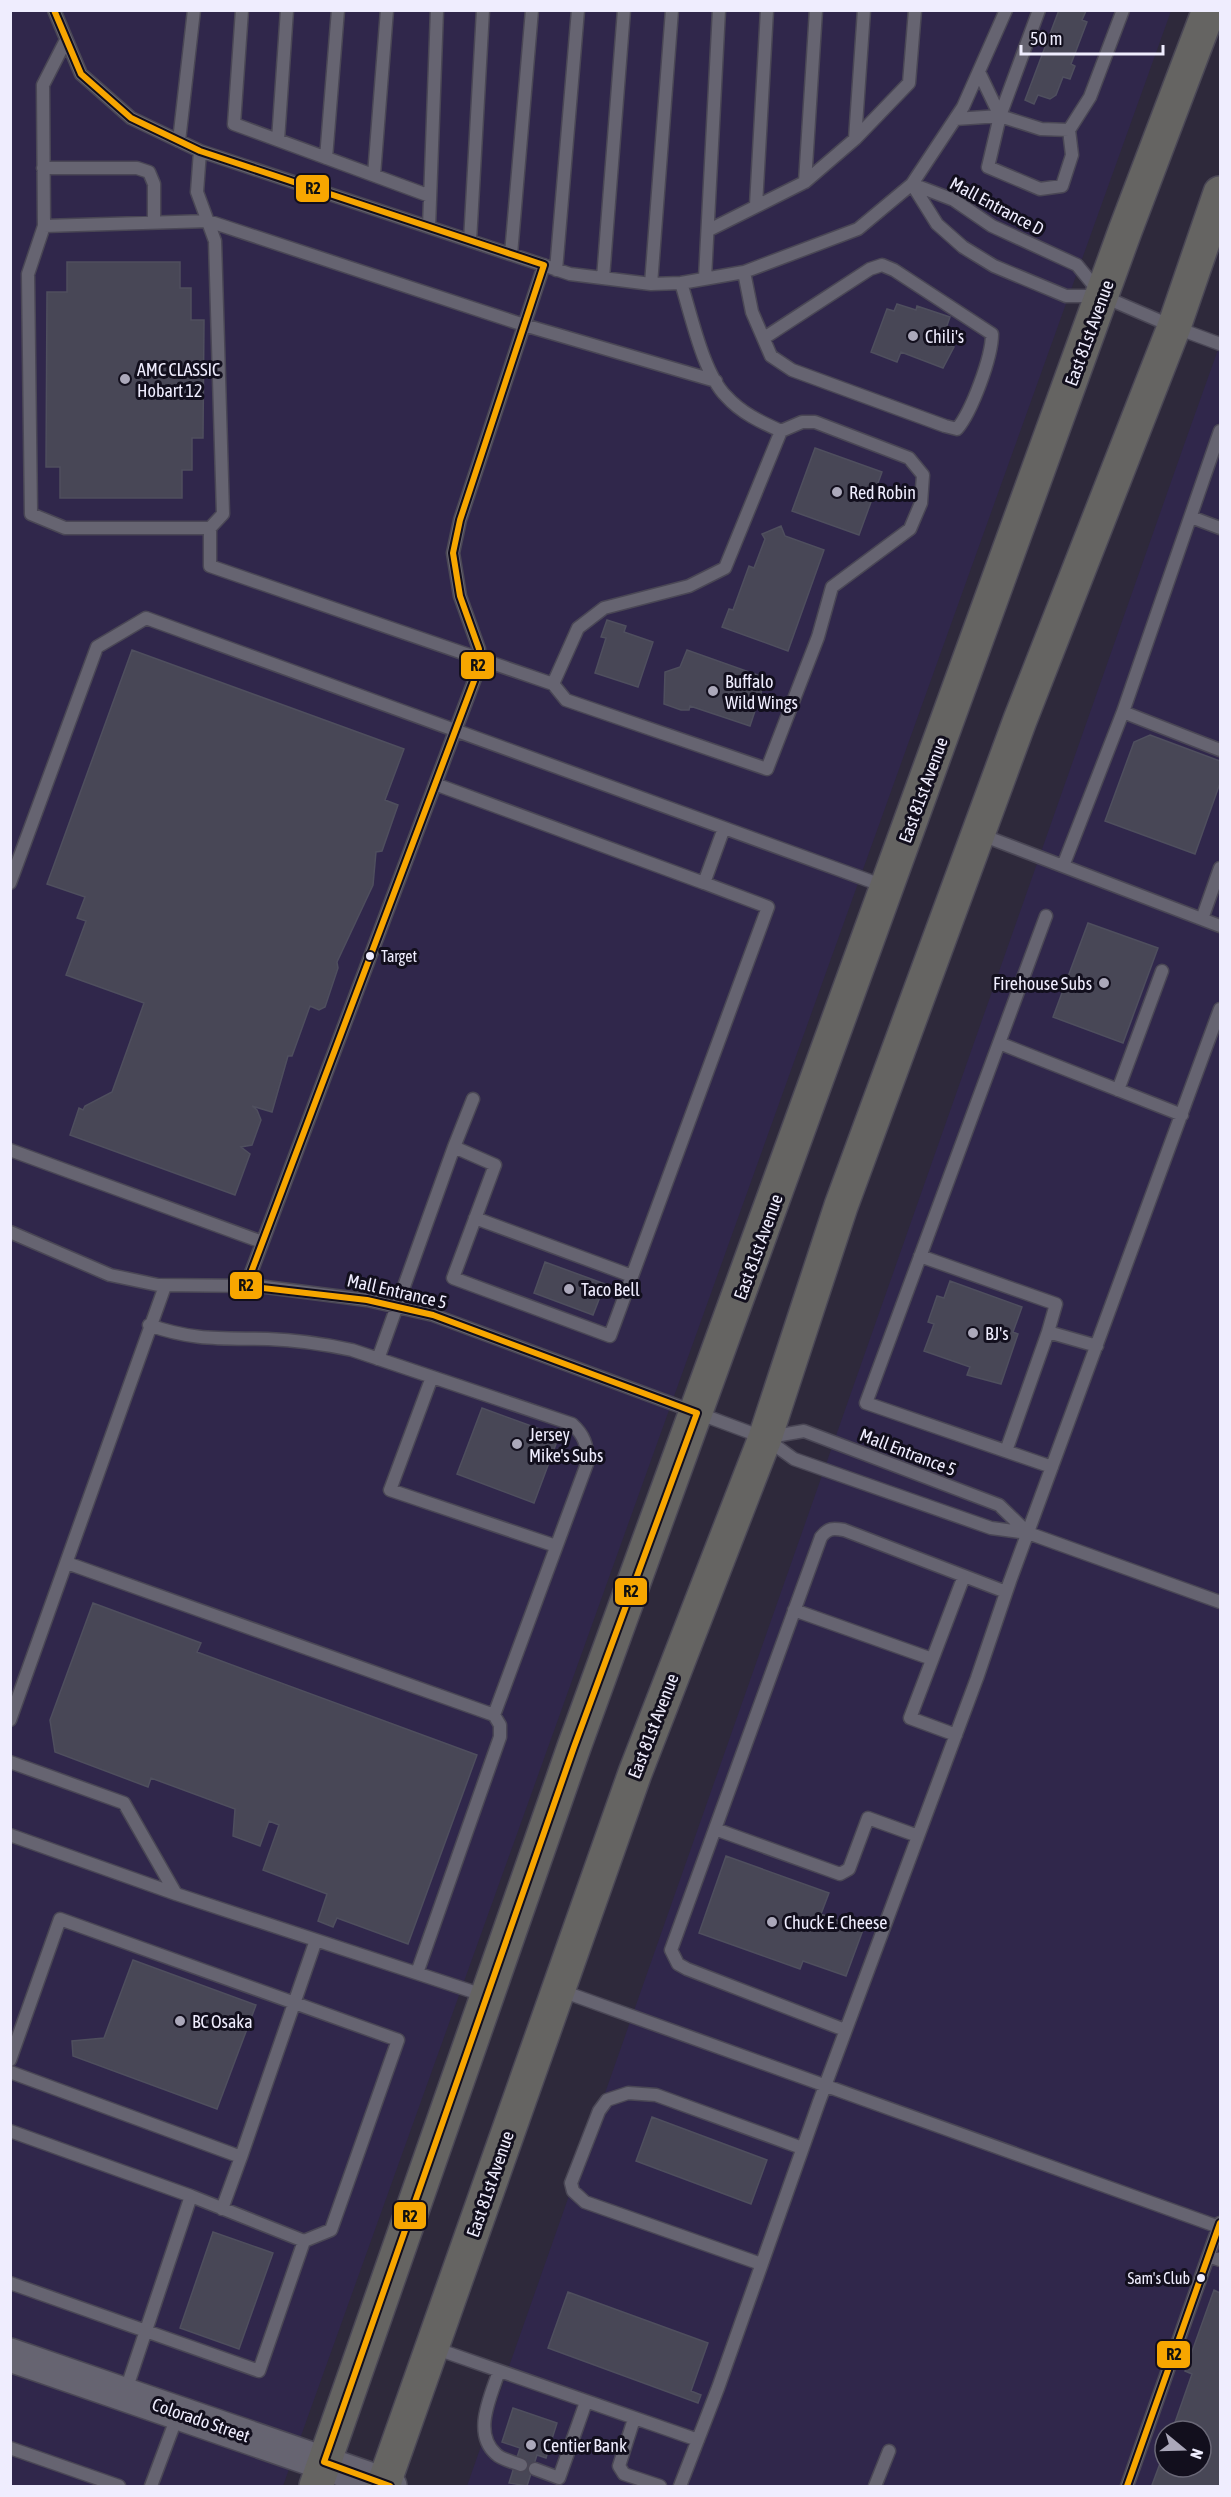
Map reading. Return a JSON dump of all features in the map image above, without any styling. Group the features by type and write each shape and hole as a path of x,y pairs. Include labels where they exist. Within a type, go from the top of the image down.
{"highway":[{"name":"East 81st Avenue","path":"320,2474 574,1747 1102,296 1209,10"},
{"name":"East 81st Avenue","path":"386,2486 635,1773 765,1438 842,1206 978,834 1174,327 1221,193"}],"street":[{"name":"Colorado Street","path":"10,2355 178,2413 320,2474 386,2486"}],"lane":[{"path":"54,10 81,74 131,118 200,151 570,274 651,284 681,283 744,272 858,229 912,184 955,119 979,72 1006,10"},
{"path":"179,141 195,10"},
{"path":"242,10 234,124 430,196"},
{"path":"278,140 287,10"},
{"path":"326,158 338,10"},
{"path":"374,176 387,10"},
{"path":"429,227 437,10"},
{"path":"470,241 483,10"},
{"path":"511,255 532,10"},
{"path":"246,1286 477,673 479,649 460,596 453,553 460,520 524,325 550,267 578,10"},
{"path":"603,278 624,10"},
{"path":"651,284 672,10"},
{"path":"705,278 719,10"},
{"path":"756,205 767,10"},
{"path":"806,182 816,10"},
{"path":"855,139 864,10"},
{"path":"709,230 806,182 855,139 909,83 915,10"},
{"path":"1039,10 1000,116 988,167 1040,189 1062,186 1072,155 1069,130 1090,97 1123,10"},
{"path":"66,40 43,85 44,226 28,274 31,514 65,528 210,528"},
{"path":"979,72 1000,116"},
{"path":"955,119 1000,116 1041,129 1069,130"},
{"path":"200,151 197,192 215,241 223,514 210,528 210,566 553,684 566,700 767,770 818,638 832,587 910,529 921,503 923,475 909,458 815,422 802,422 781,431 725,568 689,586 604,608 578,628 553,684"},
{"path":"43,168 137,168 149,172 154,184 154,223"},
{"name":"Mall Entrance D","path":"912,184 937,224 963,247 994,266 1066,296 1102,296 1174,327 1221,344"},
{"name":"Mall Entrance D","path":"912,184 954,200 992,226 1077,265 1102,296"},
{"path":"44,226 208,221 524,325 716,381"},
{"path":"744,272 752,312 771,356 792,370 957,429 966,418 992,347 992,334 894,270 882,265 870,268 764,339"},
{"path":"681,283 704,357 724,396 753,419 781,431"},
{"path":"1063,866 1123,712 1221,431"},
{"path":"1191,517 1221,528"},
{"path":"10,883 97,647 146,618 888,887"},
{"path":"1123,712 1221,750"},
{"path":"435,784 768,907 610,1336 453,1278 495,1165 454,1147"},
{"path":"704,883 724,828"},
{"path":"978,834 1221,926"},
{"path":"1202,919 1221,868"},
{"path":"1046,916 866,1402 1052,1467"},
{"path":"1118,1090 1162,971"},
{"path":"680,2487 845,2030 956,1735 1006,1592 1220,1011"},
{"path":"999,1043 1182,1115"},
{"path":"378,1359 473,1099"},
{"path":"10,1150 262,1242"},
{"path":"476,1218 632,1276"},
{"name":"Mall Entrance 5","path":"10,1232 110,1275 165,1286 246,1286 367,1300 433,1315 765,1438 794,1459 991,1528 1028,1533 1221,1602"},
{"path":"920,1256 1056,1304 1006,1451"},
{"path":"10,1720 149,1325 165,1286"},
{"path":"149,1325 177,1335 211,1339 270,1339 317,1343 352,1350 572,1424 582,1433 588,1461 494,1715"},
{"path":"1048,1332 1096,1346"},
{"path":"432,1377 390,1490 556,1546"},
{"name":"Mall Entrance 5","path":"765,1438 804,1431 999,1505 1028,1533"},
{"path":"845,2030 687,1969 673,1957 671,1950 794,1610 821,1537 826,1530 835,1528 1006,1592"},
{"path":"67,1563 494,1715 500,1725 500,1737 417,1973"},
{"path":"956,1735 910,1718 964,1576"},
{"path":"794,1610 932,1659"},
{"path":"10,1762 124,1803 176,1894"},
{"path":"715,1829 840,1874 849,1869 868,1818 918,1836"},
{"path":"10,1835 176,1894 487,1996"},
{"path":"10,2060 60,1919 398,2040 331,2230 304,2241 190,2196 10,2131"},
{"path":"222,2209 316,1940"},
{"path":"559,1990 1220,2225 1215,2258 1127,2487"},
{"path":"10,2072 240,2157"},
{"path":"761,2265 585,2202 573,2191 571,2183 599,2111 607,2100 628,2093 656,2095 802,2148"},
{"path":"124,2394 190,2196"},
{"path":"10,2283 259,2371 304,2241"},
{"path":"433,2347 698,2440"},
{"path":"500,2371 485,2417 485,2440 496,2456 521,2465"},
{"path":"535,2469 557,2484 586,2402"},
{"path":"151,2487 178,2413"},
{"path":"634,2419 619,2466 624,2474 660,2487"},
{"path":"10,2448 95,2482 119,2487"},
{"path":"875,2487 889,2451"}],"shaded area":[{"path":"11,11 1171,11 283,2486 11,2486"},
{"path":"1220,344 1220,2486 467,2486 1184,445"}],"building":[{"path":"1059,10 1086,11 1082,20 1087,22 1071,64 1075,66 1070,79 1063,77 1056,95 1050,99 1038,95 1034,104 1025,100"},
{"name":"AMC CLASSIC Hobart 12","path":"67,262 180,262 180,288 191,288 191,320 204,320 203,438 192,438 192,470 182,470 182,498 60,498 60,467 46,467 47,292 67,292"},
{"name":"Chili's","path":"897,304 916,310 917,306 950,317 944,334 954,338 951,346 954,347 943,368 901,352 897,362 871,352 887,309 894,311"},
{"name":"Red Robin","path":"815,448 882,472 859,535 792,511"},
{"path":"781,526 785,536 824,550 788,651 722,627 729,609 733,610 749,566 754,568 765,539 762,534"},
{"path":"607,620 626,626 624,632 653,642 638,687 595,673 606,638 601,637"},
{"name":"Target","path":"132,650 404,749 385,800 398,805 382,851 376,852 373,885 337,962 338,968 325,1007 319,1010 310,1006 292,1056 288,1056 272,1112 252,1106 257,1110 261,1120 252,1145 241,1147 250,1154 235,1195 70,1135 79,1108 83,1110 85,1106 112,1092 144,1003 66,975 86,921 77,918 85,897 47,884"},
{"name":"Buffalo Wild Wings","path":"687,650 766,678 750,726 690,706 689,710 681,710 664,704 665,672 680,667"},
{"path":"1150,735 1220,761 1220,783 1195,854 1105,821 1134,742"},
{"path":"1088,923 1158,948 1123,1043 1053,1017"},
{"name":"Taco Bell","path":"545,1262 605,1284 593,1315 534,1293"},
{"name":"BJ's","path":"950,1281 1022,1307 1013,1332 1018,1334 1001,1384 967,1375 970,1367 924,1351 934,1324 928,1322 937,1296 944,1298"},
{"path":"482,1408 559,1436 534,1503 457,1474"},
{"path":"93,1603 201,1643 197,1652 477,1755 408,1944 337,1918 333,1927 318,1921 327,1894 263,1870 279,1825 269,1821 260,1846 233,1836 235,1809 151,1778 148,1787 55,1752 50,1720"},
{"name":"Chuck E. Cheese","path":"726,1856 829,1893 821,1914 863,1930 846,1976 803,1961 800,1969 699,1933"},
{"name":"BC Osaka","path":"133,1960 256,2005 217,2109 73,2056 72,2041 104,2038"},
{"path":"652,2117 767,2160 751,2204 636,2161"},
{"path":"213,2232 273,2253 239,2349 180,2328"},
{"name":"Sam's Club","path":"1214,2290 1220,2293 1220,2486 1152,2485 1154,2479 1213,2479 1213,2419 1176,2419 1192,2374 1185,2371"},
{"path":"568,2292 708,2343 691,2391 701,2395 698,2403 548,2348"},
{"name":"Centier Bank","path":"513,2408 557,2423 546,2458 537,2455 527,2486 509,2483 520,2448 502,2442"}],"transit line":[{"name":"R2","path":"54,10 81,74 131,118 200,151 544,265 460,520 453,553 460,596 479,649 477,673 246,1286 367,1300 433,1315 697,1413 574,1747 324,2462 390,2486"},
{"name":"R2","path":"1127,2486 1220,2223"}],"place":[{"name":"Chili's","path":"913,336"},
{"name":"AMC CLASSIC Hobart 12","path":"125,379"},
{"name":"Red Robin","path":"837,492"},
{"name":"Buffalo Wild Wings","path":"713,691"},
{"name":"Target","path":"370,956"},
{"name":"Firehouse Subs","path":"1104,983"},
{"name":"Taco Bell","path":"569,1289"},
{"name":"BJ's","path":"973,1333"},
{"name":"Jersey Mike's Subs","path":"517,1444"},
{"name":"Chuck E. Cheese","path":"772,1922"},
{"name":"BC Osaka","path":"180,2021"},
{"name":"Sam's Club","path":"1201,2278"},
{"name":"Centier Bank","path":"531,2445"}]}
